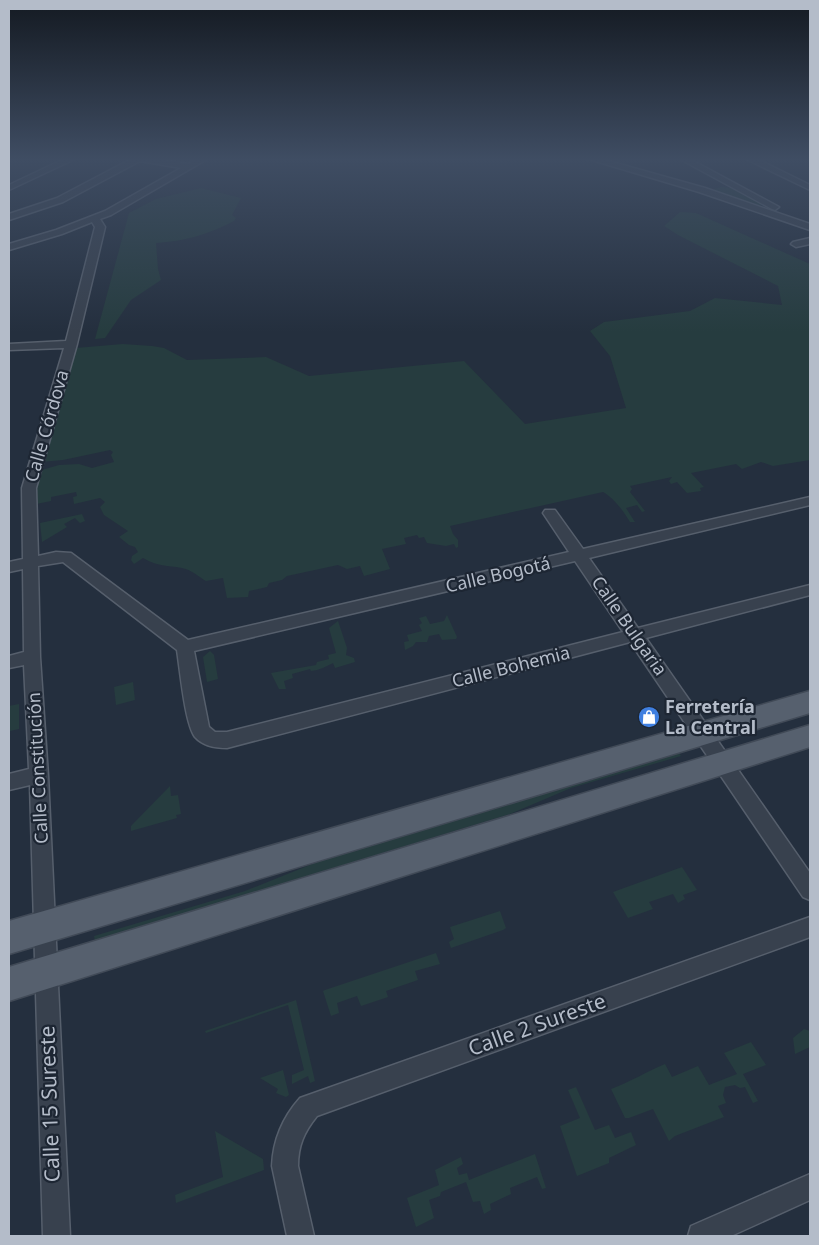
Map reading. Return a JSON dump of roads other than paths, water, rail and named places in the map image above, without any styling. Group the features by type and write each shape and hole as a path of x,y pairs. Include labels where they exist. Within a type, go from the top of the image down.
{"main road":[{"path":"9,938 810,702"},
{"path":"9,984 810,736"}],"street":[{"path":"9,247 59,232 100,216"},
{"path":"780,216 810,226"},
{"path":"791,216 810,226"},
{"name":"Calle Córdova","path":"29,563 29,488 71,344 100,227 95,219"},
{"path":"796,244 810,241"},
{"path":"9,347 71,344"},
{"name":"Calle Bogotá","path":"185,647 810,501"},
{"name":"Calle Bulgaria","path":"550,513 810,890"},
{"path":"9,567 66,557 185,647"},
{"name":"Calle Constitución","path":"29,563 45,972"},
{"name":"Calle Bohemia","path":"185,647 200,730 211,739 227,740 810,590"},
{"path":"9,662 32,657"},
{"path":"9,782 38,775"},
{"name":"Calle 2 Sureste","path":"300,1236 285,1166 286,1148 290,1132 299,1117 309,1107 810,927"},
{"name":"Calle 15 Sureste","path":"45,972 56,1236"},
{"path":"701,1236 810,1188"}],"place":[{"name":"Ferretería La Central","path":"649,717"}]}
